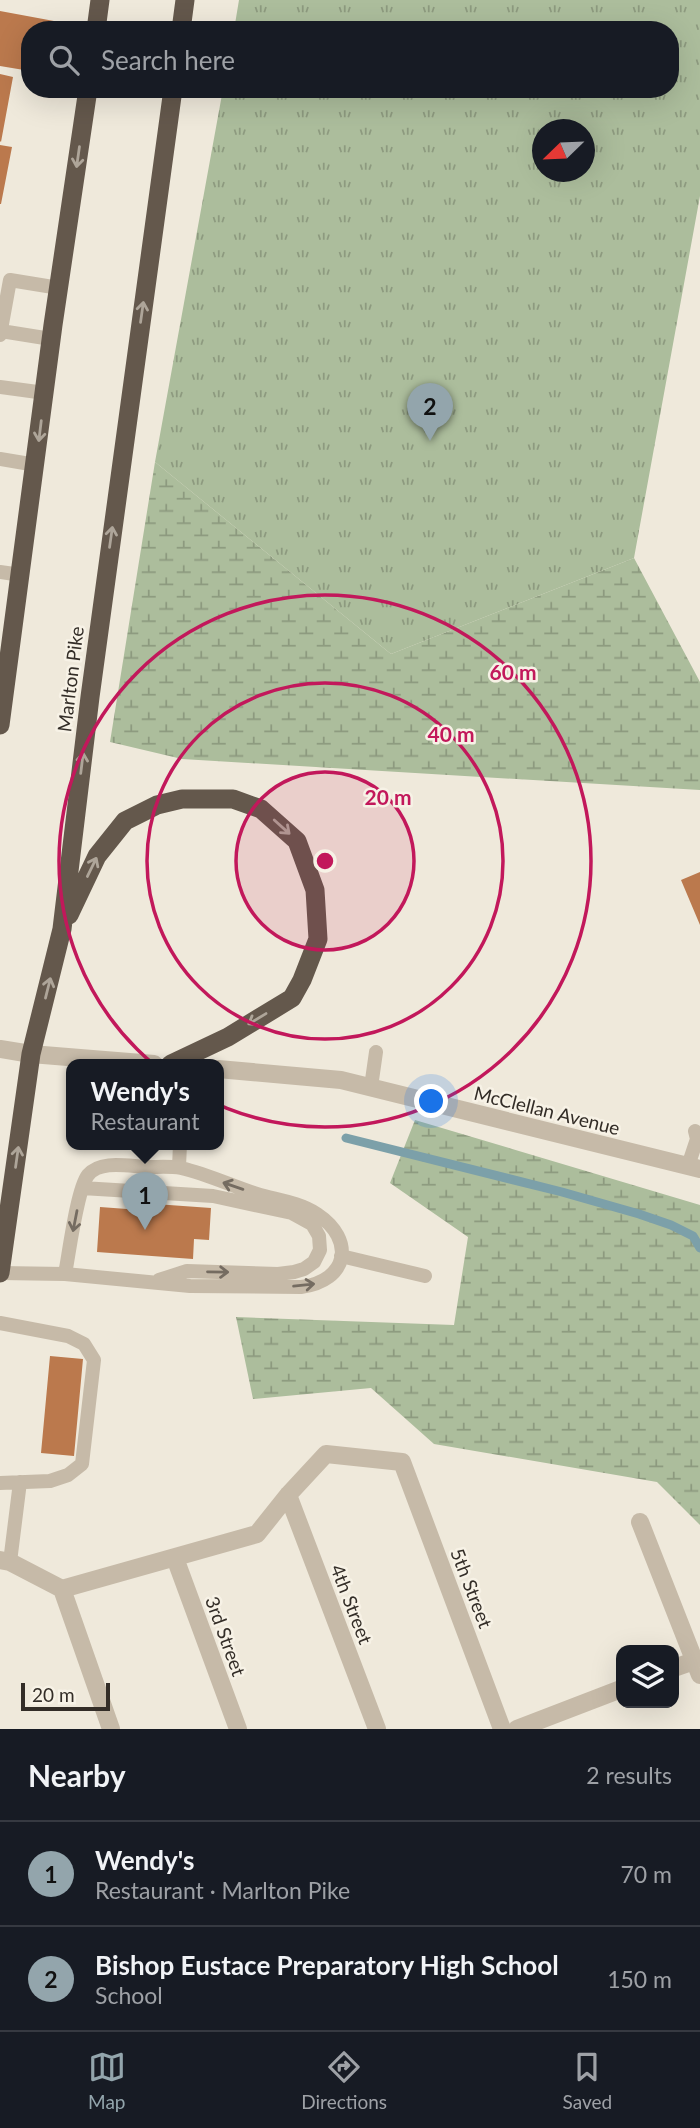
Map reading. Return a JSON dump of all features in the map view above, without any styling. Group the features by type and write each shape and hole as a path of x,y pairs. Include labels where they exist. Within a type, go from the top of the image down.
{"highway":[{"path":"97,21 100,0"},
{"path":"182,21 185,0"},
{"path":"0,725 4,673 21,575 58,288 87,98"},
{"name":"Marlton Pike","path":"0,1273 31,1054 62,929 90,697 172,98"},
{"path":"62,929 97,856 125,821 157,804 182,799 233,799 261,809 297,841 315,890 318,939 302,980 292,998 228,1037 182,1059"}],"street":[{"path":"0,1049 92,1059"},
{"name":"McClellan Avenue","path":"224,1069 341,1080 694,1168"},
{"name":"5th Street","path":"288,1495 326,1454 402,1462 502,1729"},
{"path":"5,1561 62,1588 257,1534 288,1495"},
{"name":"4th Street","path":"288,1495 377,1729"},
{"path":"640,1522 697,1668 679,1668"},
{"name":"3rd Street","path":"175,1558 238,1729"},
{"path":"62,1588 111,1729"},
{"path":"517,1729 616,1691"}],"lane":[{"path":"51,339 0,333 10,280 58,288"},
{"path":"0,387 45,393"},
{"path":"0,459 36,465"},
{"path":"0,572 21,575"},
{"path":"370,1087 376,1052"},
{"path":"694,1168 697,1139 695,1131"},
{"path":"179,1167 180,1150"},
{"path":"0,1273 65,1274 190,1286 301,1287 314,1285 334,1274 341,1256 340,1240 330,1224 302,1205 258,1195 179,1167 100,1167 89,1174 82,1188 65,1274"},
{"path":"82,1188 213,1196 292,1213 312,1224 319,1236 320,1250 313,1262 294,1272 187,1272 151,1282"},
{"path":"341,1256 425,1276"},
{"path":"0,1323 68,1336 84,1344 94,1360 82,1464 68,1475 50,1481 0,1483"},
{"path":"5,1561 20,1482"}],"green space":[{"path":"239,0 700,0 700,196 634,558 391,654 155,462 221,98 679,98 679,21 236,21"},
{"path":"155,462 391,654 634,558 700,682 700,790 182,759 110,742"},
{"path":"415,1120 700,1205 700,1525 657,1482 434,1444 371,1388 253,1399 236,1317 454,1325 468,1237 390,1183"}],"building":[{"path":"0,11 54,21 21,21 21,70 0,66"},
{"path":"0,74 13,77 1,142 0,141"},
{"path":"0,145 12,147 1,204 0,204"},
{"path":"700,872 700,925 681,880"},
{"path":"127,1202 211,1208 209,1240 194,1239 193,1259 97,1252 100,1207 127,1209"},
{"path":"50,1356 83,1359 74,1456 41,1453"}],"waterway":[{"path":"346,1138 639,1214 693,1236 700,1248"}],"place":[{"name":"Bishop Eustace Preparatory High School","path":"430,441"},
{"name":"Wendy's","path":"145,1230"}]}
